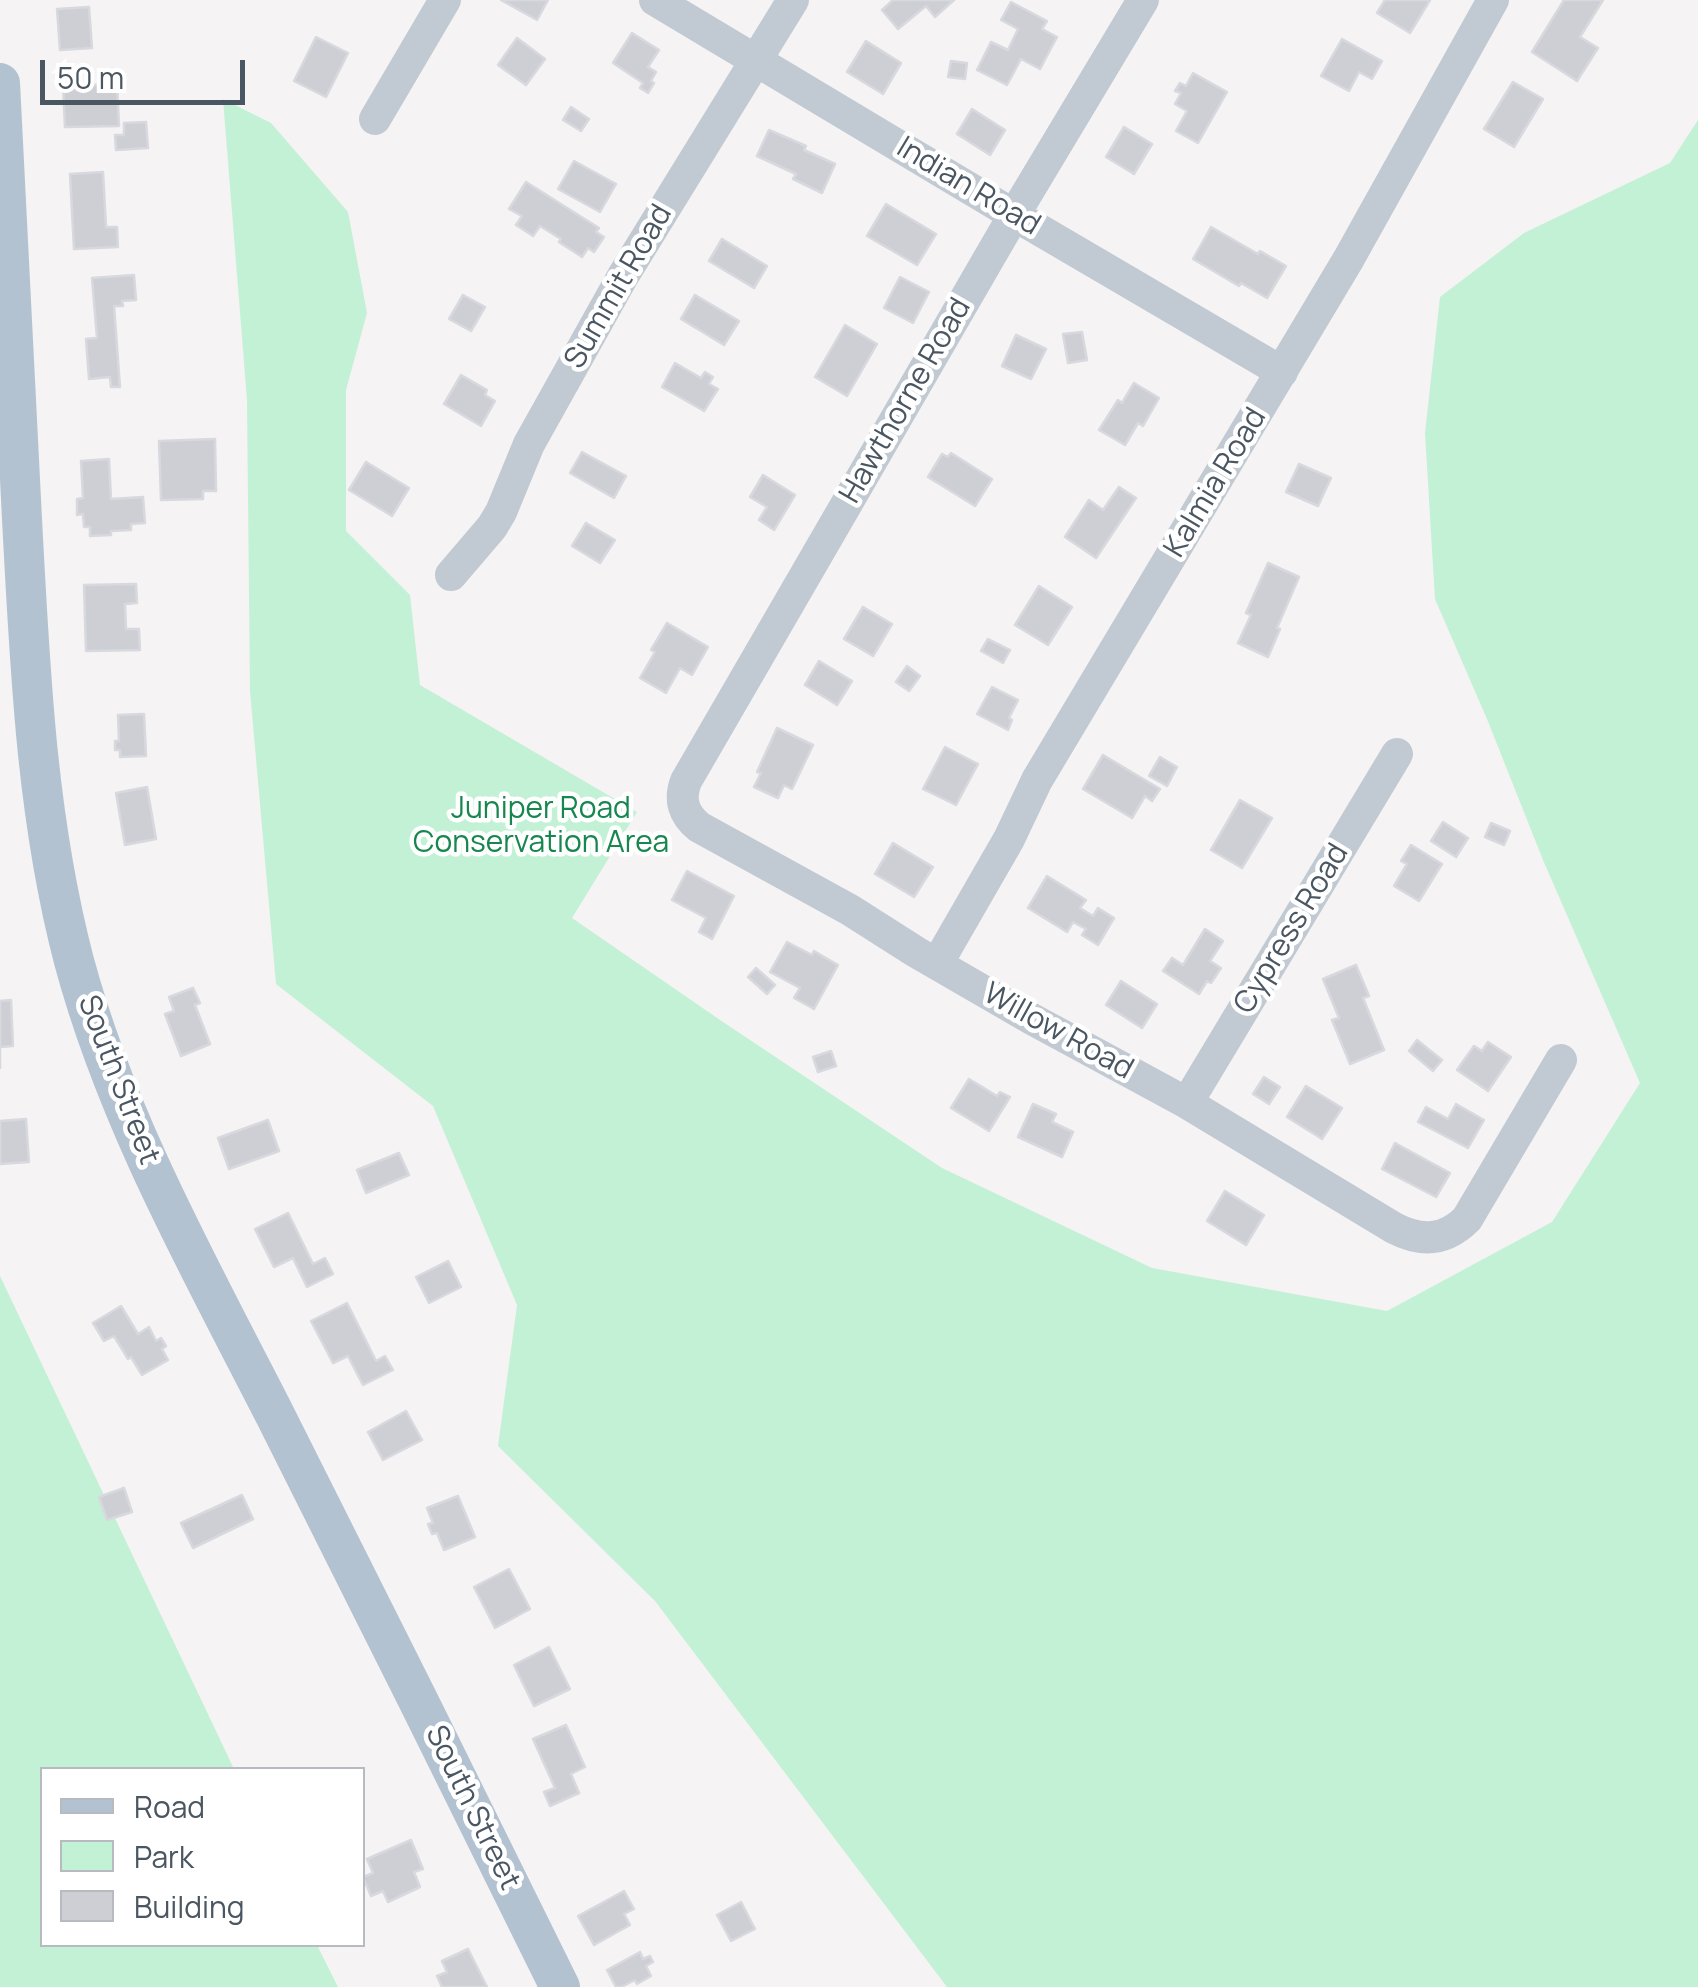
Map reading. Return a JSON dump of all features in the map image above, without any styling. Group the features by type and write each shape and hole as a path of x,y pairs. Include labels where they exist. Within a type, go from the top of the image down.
{"main road":[{"name":"South Street","path":"0,83 36,748 59,898 74,962 106,1061 154,1174 560,1987"}],"street":[{"path":"375,119 445,0"},
{"name":"Indian Road","path":"656,0 1282,372"},
{"name":"Summit Road","path":"451,575 492,527 529,444 622,276 793,0"},
{"name":"Hawthorne Road","path":"684,807 686,781 1143,0"},
{"name":"Kalmia Road","path":"937,964 998,860 1047,764 1348,260 1494,0"},
{"name":"Cypress Road","path":"1187,1103 1397,754"},
{"name":"Willow Road","path":"684,807 698,827 850,910 937,964 1187,1103 1394,1228 1416,1237 1440,1237 1460,1227 1562,1060"}],"green space":[{"name":"Juniper Road Conservation Area","path":"223,99 271,123 348,212 367,313 346,390 346,531 410,595 420,685 637,812 572,918 942,1168 1152,1268 1387,1311 1552,1222 1640,1083 1435,599 1425,433 1440,297 1524,233 1670,163 1698,120 1698,1987 947,1987 655,1601 498,1446 517,1305 433,1106 276,984 250,691 247,400"},
{"path":"0,1276 233,1767 40,1767 40,1947 318,1947 338,1987 0,1987"}],"building":[{"path":"501,0 548,0 537,20"},
{"path":"893,0 954,0 935,17 926,6 898,29 882,10"},
{"path":"1385,0 1430,0 1410,33 1377,13"},
{"path":"1564,0 1603,0 1580,37 1598,48 1577,81 1532,52"},
{"path":"1011,2 1047,21 1042,29 1057,37 1040,69 1021,59 1007,85 977,70 991,42 1008,50 1018,29 1001,20"},
{"path":"89,7 92,48 60,50 57,9"},
{"path":"632,33 659,50 648,67 656,72 648,93 640,88 643,83 613,63"},
{"path":"316,37 348,53 326,97 294,81"},
{"path":"517,38 545,59 526,85 498,65"},
{"path":"1342,39 1382,61 1372,79 1359,72 1349,91 1321,76"},
{"path":"866,41 901,63 883,94 847,72"},
{"path":"951,61 967,63 965,79 948,77"},
{"path":"1193,73 1227,92 1198,143 1176,131 1187,111 1175,104 1181,93 1175,91 1180,83 1186,86"},
{"path":"1513,82 1543,99 1514,147 1484,129"},
{"path":"117,84 119,126 65,127 63,86"},
{"path":"571,107 589,119 581,131 563,120"},
{"path":"972,109 1005,130 990,155 957,134"},
{"path":"146,122 148,148 116,150 115,135 124,135 124,123"},
{"path":"1124,127 1152,144 1134,174 1106,157"},
{"path":"769,130 835,164 822,193 793,179 796,174 757,156"},
{"path":"574,161 616,184 600,212 558,189"},
{"path":"103,172 106,227 117,227 118,247 74,249 70,174"},
{"path":"526,182 599,228 596,232 604,237 594,252 588,248 582,257 540,226 533,236 516,225 522,216 509,209"},
{"path":"886,204 936,234 917,265 867,236"},
{"path":"1211,227 1286,266 1267,298 1193,259"},
{"path":"722,239 767,266 754,288 709,261"},
{"path":"134,275 136,300 114,306 120,387 111,387 110,377 89,379 86,339 97,338 92,278"},
{"path":"900,277 929,292 913,323 884,308"},
{"path":"463,295 485,307 471,331 449,319"},
{"path":"695,295 739,321 724,345 681,319"},
{"path":"845,325 877,344 847,396 815,377"},
{"path":"1082,332 1087,360 1068,363 1063,334"},
{"path":"1016,335 1046,349 1031,379 1002,366"},
{"path":"675,363 701,378 705,372 713,377 709,384 718,389 704,411 662,387"},
{"path":"461,375 487,390 485,395 495,401 481,426 444,404"},
{"path":"1134,383 1159,398 1143,426 1138,423 1125,445 1099,430"},
{"path":"215,439 216,491 203,491 203,499 161,500 159,441"},
{"path":"582,452 626,476 614,498 570,473"},
{"path":"951,453 992,479 975,506 928,477 942,454 948,457"},
{"path":"109,459 111,499 143,497 145,523 131,524 131,530 111,531 111,535 90,536 83,514 77,515 77,499 83,498 81,461"},
{"path":"366,462 409,488 392,516 349,490"},
{"path":"1299,464 1331,478 1318,506 1286,492"},
{"path":"763,475 795,495 774,530 759,520 767,507 750,497"},
{"path":"1119,487 1136,498 1096,558 1065,537 1089,500 1103,510"},
{"path":"586,523 615,540 600,563 572,546"},
{"path":"1268,563 1299,577 1268,657 1238,643 1251,615 1246,613"},
{"path":"136,584 137,603 125,604 126,629 139,629 140,650 86,651 84,585"},
{"path":"1039,586 1072,607 1048,645 1015,625"},
{"path":"863,607 892,624 873,656 844,639"},
{"path":"667,623 708,647 692,675 680,668 666,693 640,678"},
{"path":"988,639 1010,650 1003,663 981,651"},
{"path":"819,661 852,681 837,705 805,685"},
{"path":"907,666 920,676 909,691 896,682"},
{"path":"992,687 1018,700 1008,730 977,714"},
{"path":"144,714 146,756 120,757 120,750 115,750 115,741 119,741 118,715"},
{"path":"777,728 813,745 792,789 784,785 778,798 754,787"},
{"path":"945,747 978,764 956,805 923,789"},
{"path":"1103,755 1160,789 1152,801 1145,796 1132,818 1083,789"},
{"path":"1160,757 1177,767 1167,786 1149,776"},
{"path":"147,787 156,839 125,845 116,793"},
{"path":"1240,800 1272,818 1242,868 1211,850"},
{"path":"1443,822 1468,838 1456,857 1431,841"},
{"path":"1491,823 1510,831 1504,845 1485,837"},
{"path":"893,843 933,867 914,897 875,874"},
{"path":"1411,845 1442,864 1419,901 1394,886 1407,864 1401,861"},
{"path":"687,871 734,896 712,939 699,932 706,918 672,900"},
{"path":"1047,876 1086,900 1080,908 1093,916 1098,908 1114,918 1098,945 1082,935 1086,929 1073,922 1067,932 1028,908"},
{"path":"1205,929 1223,941 1210,961 1221,968 1199,994 1163,971 1172,958 1183,965"},
{"path":"787,942 838,965 814,1009 794,998 800,988 770,972"},
{"path":"1356,965 1369,996 1363,998 1384,1050 1350,1064 1332,1020 1339,1018 1323,979"},
{"path":"756,968 775,985 767,994 748,977"},
{"path":"1121,981 1157,1004 1142,1028 1106,1005"},
{"path":"193,988 200,1003 195,1005 210,1044 181,1056 165,1014 174,1011 169,997"},
{"path":"11,1000 13,1046 0,1047 0,1001"},
{"path":"1417,1040 1442,1060 1433,1071 1409,1051"},
{"path":"1488,1042 1511,1057 1488,1091 1457,1070 1474,1046 1482,1051"},
{"path":"831,1051 836,1066 818,1072 813,1057"},
{"path":"1264,1077 1280,1087 1269,1104 1253,1094"},
{"path":"969,1079 997,1096 1000,1092 1010,1097 989,1131 951,1108"},
{"path":"1306,1086 1342,1108 1322,1139 1287,1117"},
{"path":"1033,1104 1056,1114 1052,1122 1073,1132 1062,1157 1018,1137"},
{"path":"1456,1104 1484,1120 1468,1148 1418,1122 1426,1107 1448,1119"},
{"path":"26,1119 29,1162 0,1164 0,1121"},
{"path":"268,1120 279,1151 229,1169 218,1138"},
{"path":"1395,1143 1450,1173 1436,1197 1382,1169"},
{"path":"399,1153 409,1175 366,1193 357,1170"},
{"path":"1225,1191 1264,1215 1246,1245 1207,1221"},
{"path":"288,1213 313,1264 325,1258 333,1274 307,1287 293,1258 274,1267 255,1229"},
{"path":"448,1261 461,1287 429,1303 416,1277"},
{"path":"347,1303 376,1361 385,1356 393,1370 363,1385 348,1356 333,1363 311,1321"},
{"path":"121,1306 138,1334 149,1327 156,1341 161,1338 166,1346 162,1349 168,1360 142,1375 114,1336 104,1341 93,1323"},
{"path":"406,1411 422,1440 383,1460 368,1432"},
{"path":"124,1488 132,1512 107,1520 99,1497"},
{"path":"242,1495 253,1519 193,1548 181,1523"},
{"path":"458,1496 475,1537 444,1550 437,1533 432,1534 428,1524 433,1523 427,1508"},
{"path":"509,1569 530,1609 495,1628 474,1587"},
{"path":"549,1647 570,1689 534,1706 514,1665"},
{"path":"566,1725 585,1767 571,1774 579,1793 550,1806 544,1792 555,1788 533,1739"},
{"path":"411,1840 423,1869 414,1872 420,1887 388,1902 383,1891 371,1896 365,1876 373,1873 367,1859"},
{"path":"624,1891 634,1909 624,1914 630,1925 594,1945 578,1916"},
{"path":"741,1902 755,1929 731,1941 717,1915"},
{"path":"468,1949 487,1987 442,1987 437,1976 447,1972 442,1961"},
{"path":"640,1952 643,1959 650,1956 653,1962 646,1966 651,1976 637,1984 635,1980 616,1987 607,1970"}]}
